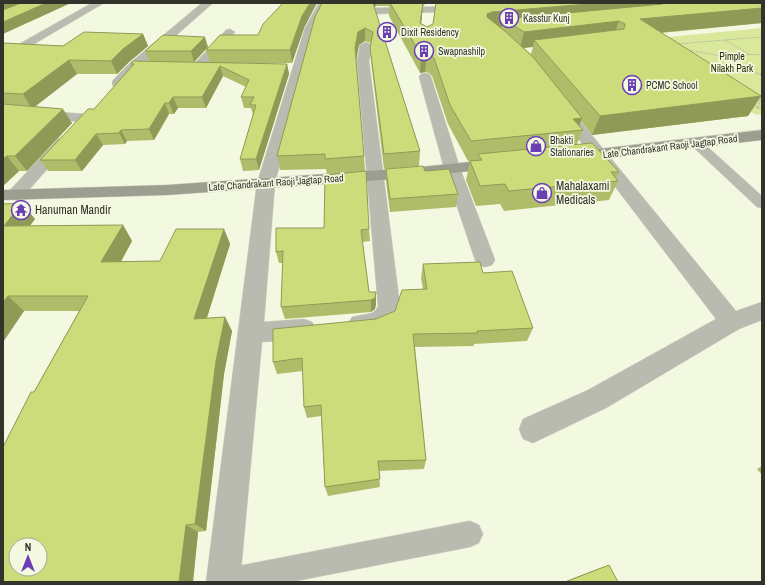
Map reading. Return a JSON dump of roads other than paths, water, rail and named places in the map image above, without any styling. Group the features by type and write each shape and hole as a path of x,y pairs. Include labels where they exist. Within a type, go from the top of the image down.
{"street":[{"path":"25,45 100,3"},
{"path":"108,93 134,66 208,3"},
{"path":"223,582 266,183 293,69 310,28 324,3"},
{"path":"376,11 430,11 477,8"},
{"path":"213,68 194,67 230,32"},
{"path":"344,326 376,322 386,316 390,306 363,61 366,45"},
{"path":"134,66 150,67"},
{"path":"425,77 452,168 486,260"},
{"path":"556,101 731,322"},
{"path":"3,112 90,113 9,195"},
{"name":"Late Chandrakant Raoji Jagtap Road","path":"559,158 762,135"},
{"name":"Late Chandrakant Raoji Jagtap Road","path":"9,195 167,190 375,175 513,162"},
{"path":"533,429 597,399 731,322 762,311"},
{"path":"251,333 320,328"}],"lane":[{"path":"696,143 762,204"},
{"path":"223,582 470,534"}],"place":[{"name":"Kasstur Kunj","path":"509,18"},
{"name":"Dixit Residency","path":"387,32"},
{"name":"Swapnashilp","path":"424,51"},
{"name":"PCMC School","path":"632,85"},
{"name":"Bhakti Stationaries","path":"536,146"},
{"name":"Mahalaxami Medicals","path":"542,193"},
{"name":"Hanuman Mandir","path":"21,210"}],"park label":[{"name":"Pimple Nilakh Park","path":"732,62"}]}
